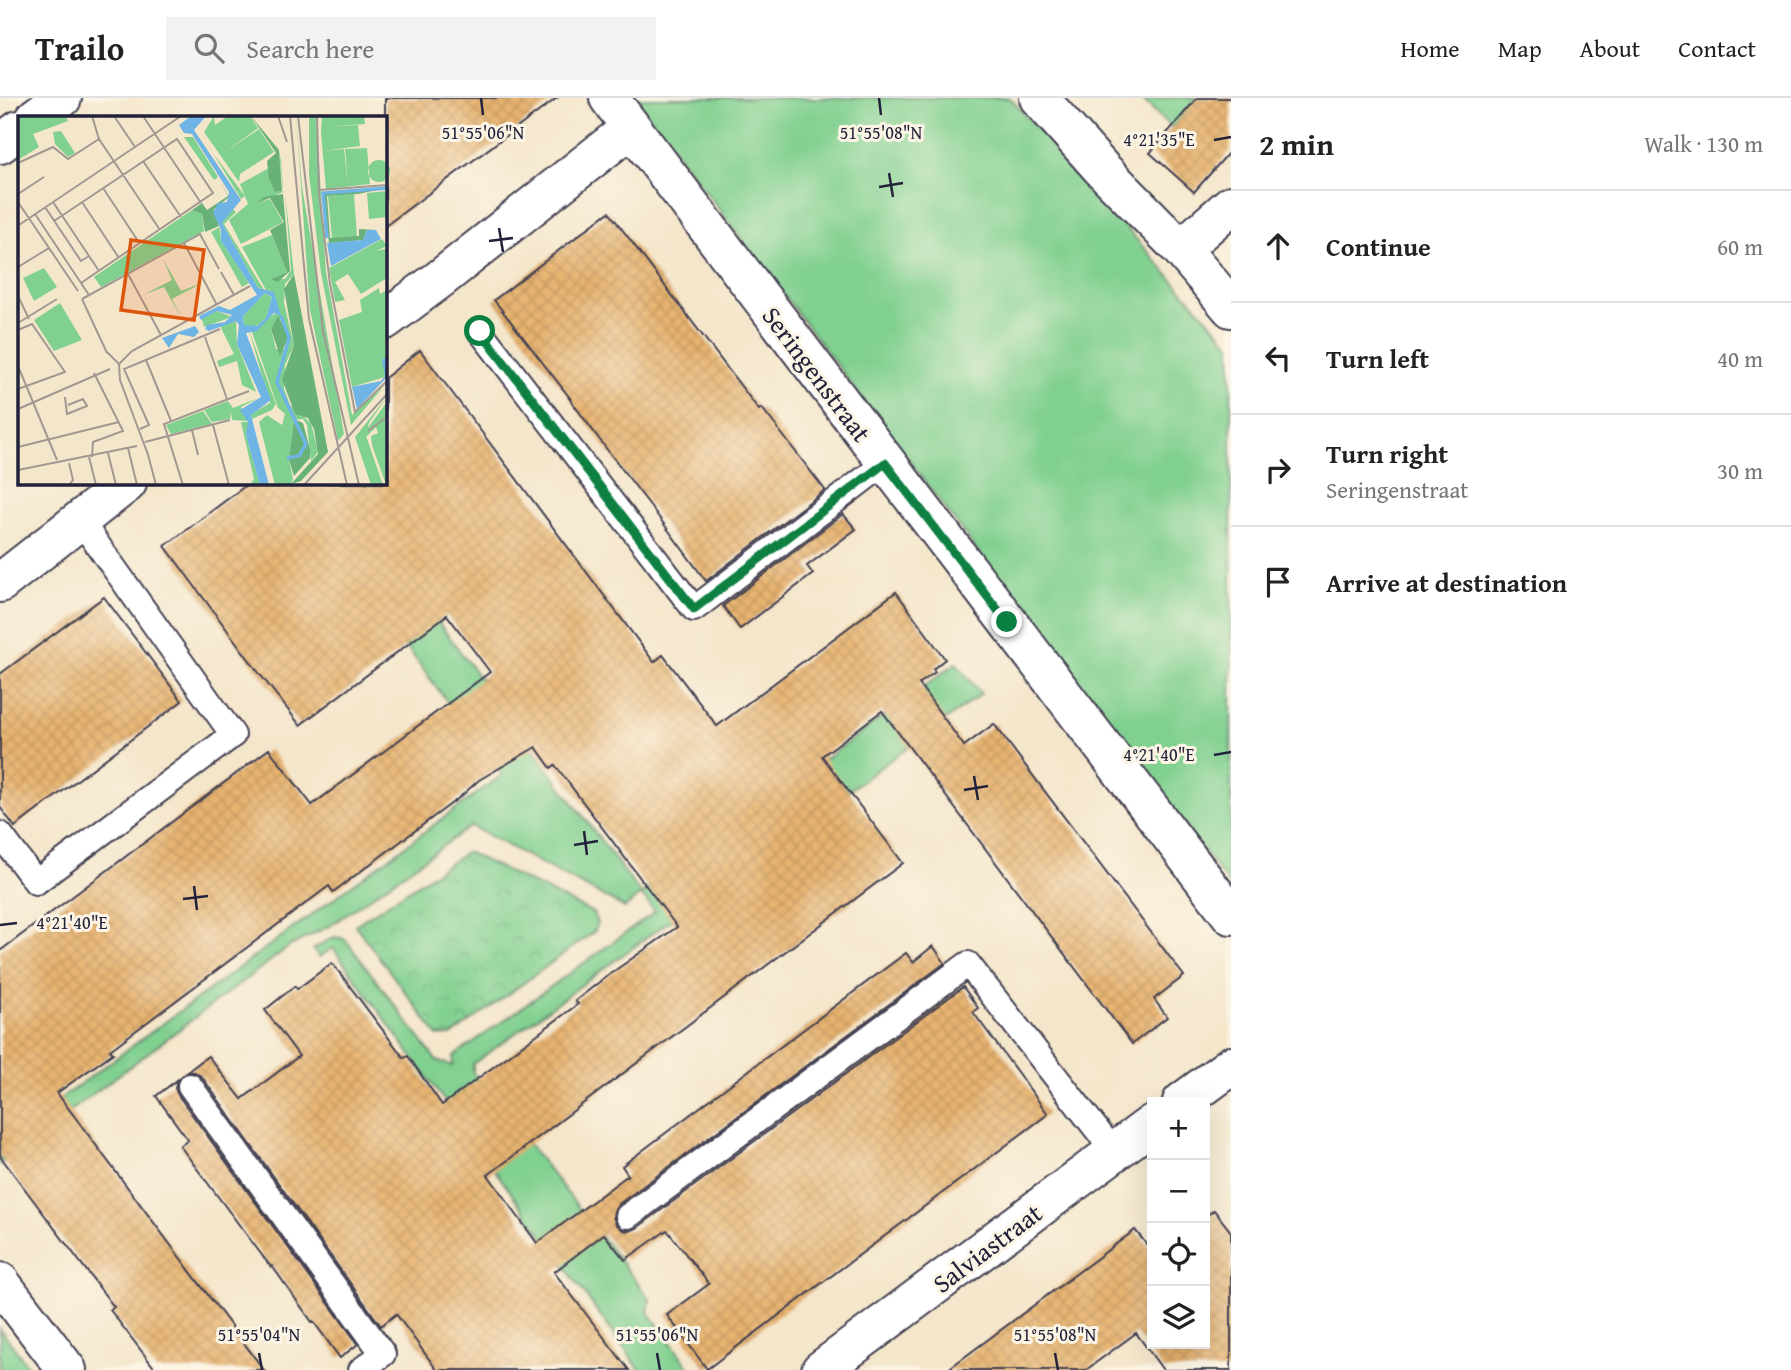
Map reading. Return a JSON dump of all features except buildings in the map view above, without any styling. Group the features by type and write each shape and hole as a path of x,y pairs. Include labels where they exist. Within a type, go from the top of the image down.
{"street":[{"path":"37,116 62,98"},
{"path":"1039,98 1102,170 1181,249 1231,308"},
{"path":"387,319 440,279 620,113"},
{"name":"Seringenstraat","path":"620,113 1231,915"},
{"path":"0,144 18,131"},
{"path":"1181,249 1231,205"},
{"path":"0,583 124,485"},
{"path":"1189,1097 1231,1066"},
{"name":"Salviastraat","path":"821,1370 1147,1128"},
{"path":"0,1282 67,1370"}],"lane":[{"path":"480,331 694,609 885,463"},
{"path":"0,834 36,882 233,735 80,520"},
{"path":"628,1216 968,964 1115,1153"},
{"path":"190,1086 383,1354 361,1370"}],"green space":[{"path":"635,98 1010,98 1231,345 1231,887"},
{"path":"1141,98 1197,98 1172,128"},
{"path":"285,485 397,567 641,894 625,908 471,826 331,925 290,946 0,1164 0,1143 502,775"},
{"path":"956,663 981,694 473,1064 473,1073 650,1299 648,1311 691,1370 640,1370 333,948 319,957 313,949 334,937 345,939 436,1060 452,1066 454,1056 655,912 641,894"},
{"path":"467,852 593,913 597,922 595,931 451,1036 438,1036 355,925"},
{"path":"0,1329 31,1370 0,1370"}],"route":[{"path":"480,331 694,609 885,463 1007,622"}]}
